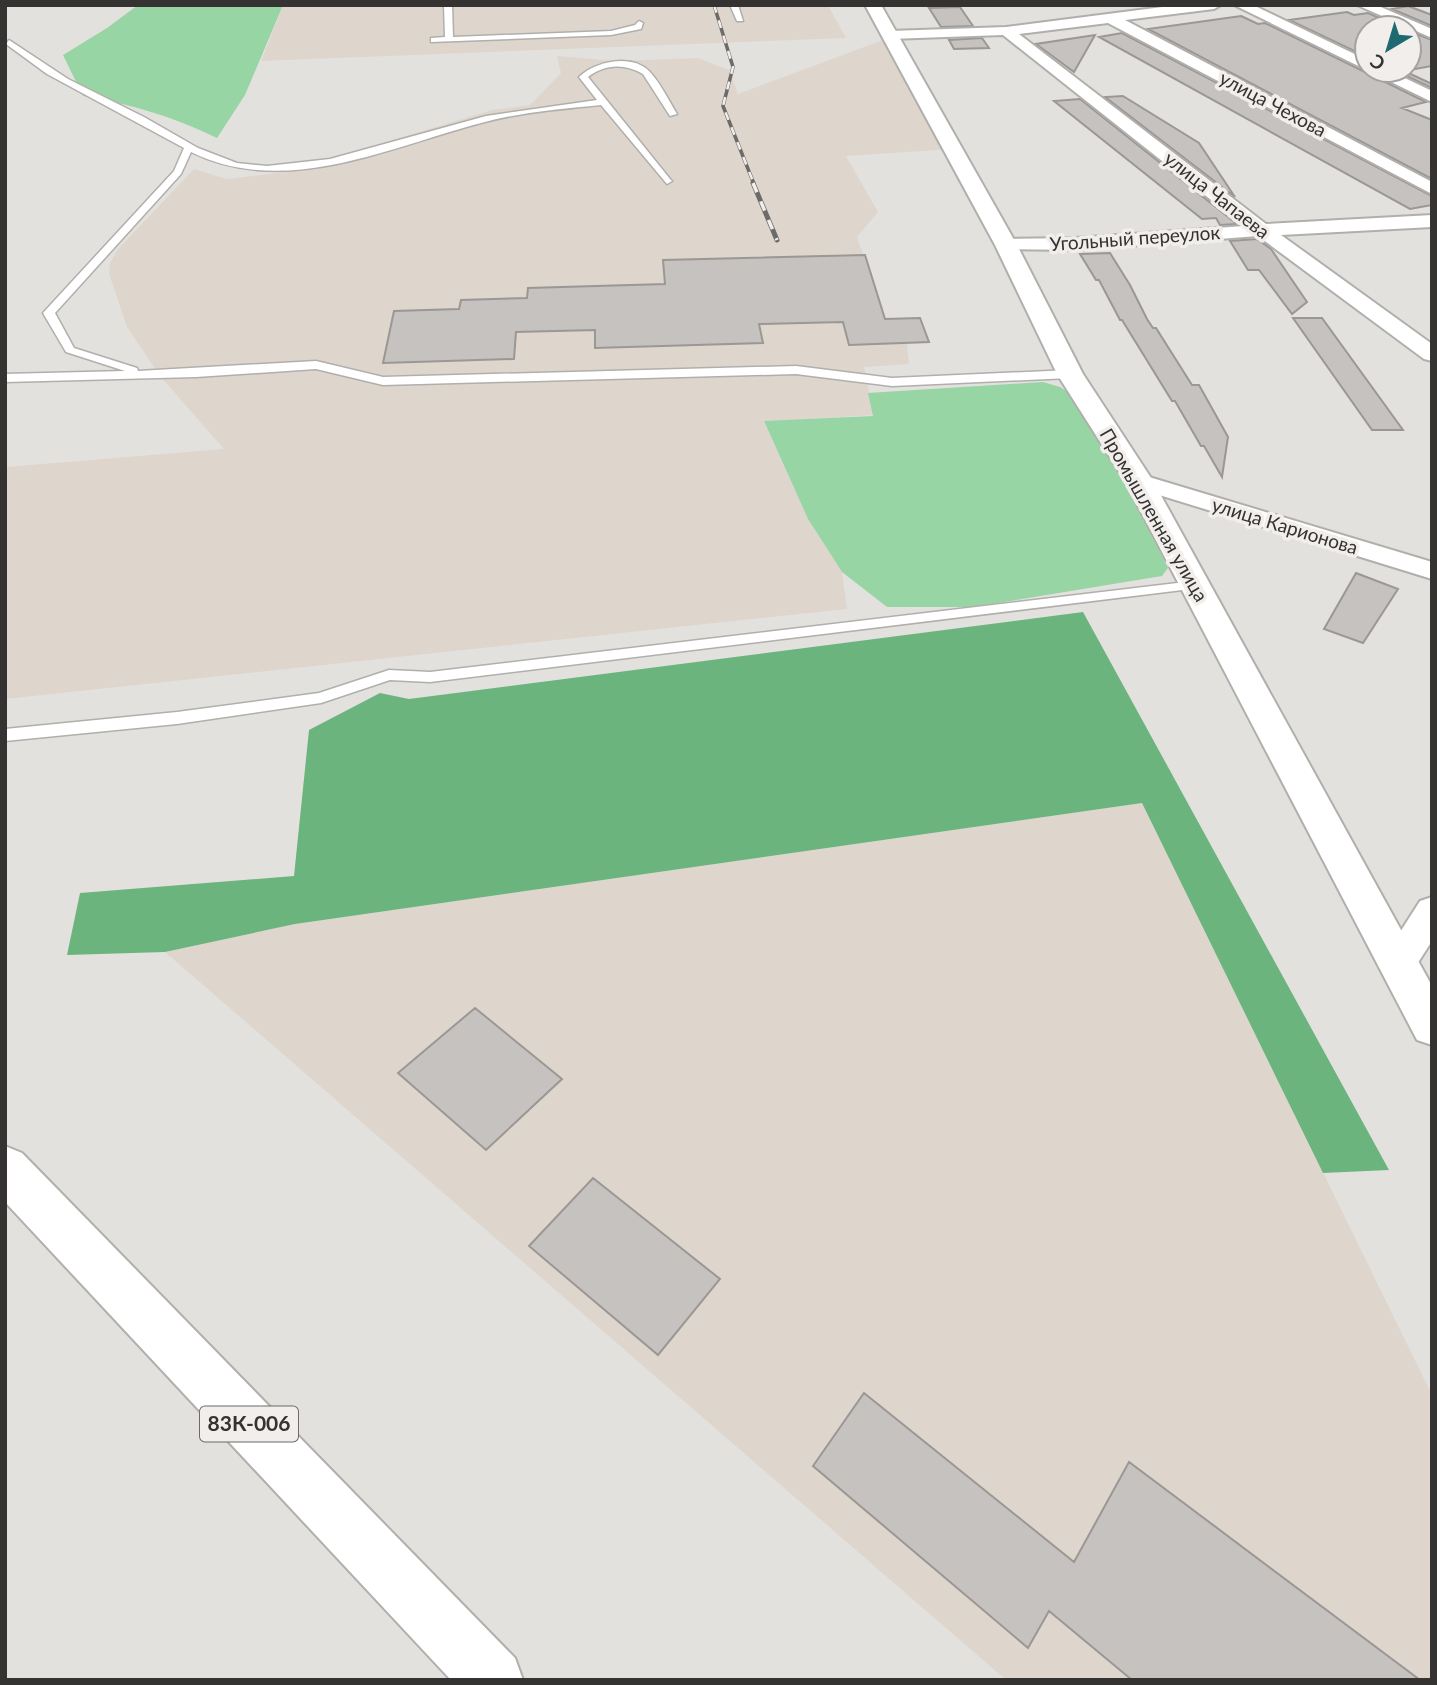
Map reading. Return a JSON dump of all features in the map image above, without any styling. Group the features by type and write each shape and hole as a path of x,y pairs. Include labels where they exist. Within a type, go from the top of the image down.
{"street":[{"name":"Промышленная улица","path":"873,5 1006,245 1070,374 1139,481 1432,1027"},
{"path":"890,35 1006,31 1113,20 1214,5"},
{"path":"1241,5 1353,58"},
{"path":"1364,5 1432,34"},
{"name":"улица Чехова","path":"1113,20 1432,189"},
{"name":"улица Чапаева","path":"1006,31 1262,230 1432,354"},
{"path":"1405,84 1432,97"},
{"name":"Угольный переулок","path":"1006,245 1076,244 1432,220"},
{"name":"улица Карионова","path":"1139,481 1432,571"},
{"path":"1397,965 1432,911"},
{"name":"83К-006","path":"5,1168 492,1680"}],"lane":[{"path":"448,5 449,39"},
{"path":"734,5 740,19"},
{"path":"434,40 611,33 638,27 639,23"},
{"path":"9,42 25,57 189,146 235,165 275,169 320,166 490,118 602,102"},
{"path":"667,181 583,77 603,66 630,65 646,72 673,114"},
{"path":"146,374 70,351 49,313 178,172 189,146"},
{"path":"5,378 316,365 383,381 796,370 892,382 1070,374"},
{"path":"5,735 177,718 321,698 389,675 430,677 1194,585"}],"shaded area":[{"path":"283,5 828,5 846,38 261,61"},
{"path":"891,37 953,149 846,156 878,212 857,237 885,319 920,318 929,342 907,343 909,364 864,367 874,415 764,422 808,519 842,572 847,609 5,699 5,467 224,449 160,376 127,327 109,274 110,263 118,249 194,169 227,179 286,172 492,110 530,105 561,73 557,56 616,61 698,58 729,70 738,94"},
{"path":"1142,803 1432,1395 1432,1680 1006,1680 165,952 295,924"}],"green space":[{"path":"138,5 283,5 245,95 217,138 152,112 83,96 63,55"},
{"path":"1043,382 1060,387 1074,396 1128,489 1168,568 1162,576 974,607 887,607 842,572 808,519 764,421 873,416 868,393"},
{"path":"1083,612 1389,1170 1323,1173 1142,803 295,924 165,952 67,955 80,893 294,876 309,730 380,693 409,699"}],"building":[{"path":"1408,6 1432,15 1432,26 1423,22 1423,14 1404,14 1392,9"},
{"path":"960,7 973,26 941,27 929,8"},
{"path":"1347,12 1353,15 1353,50 1289,20"},
{"path":"1241,16 1258,24 1265,23 1353,66 1353,84 1389,84 1426,102 1402,108 1432,120 1432,179 1148,29"},
{"path":"1122,33 1432,196 1432,205 1410,209 1099,37"},
{"path":"1095,35 1074,72 1036,44"},
{"path":"1423,36 1432,40 1432,66 1423,68"},
{"path":"982,38 989,48 954,49 949,40"},
{"path":"1423,80 1432,84 1432,88 1423,84"},
{"path":"1123,96 1199,143 1235,197 1105,97"},
{"path":"1080,99 1237,224 1220,225 1216,218 1202,219 1054,101"},
{"path":"1257,239 1271,249 1307,302 1292,314 1259,270 1248,270 1230,241"},
{"path":"1110,253 1147,319 1153,328 1156,328 1192,385 1199,385 1228,437 1222,477 1080,254"},
{"path":"865,255 885,319 920,318 929,342 849,345 843,322 759,324 763,343 595,348 595,330 516,332 514,359 383,363 394,311 459,309 461,300 527,298 528,288 665,284 663,260"},
{"path":"1293,318 1322,318 1403,430 1372,430"},
{"path":"1356,573 1398,589 1363,643 1324,629"},
{"path":"475,1008 562,1079 486,1150 398,1073"},
{"path":"593,1178 720,1279 658,1355 529,1246"},
{"path":"864,1393 1074,1562 1129,1462 1420,1680 1132,1680 1049,1611 1028,1648 813,1466"}],"railway":[{"path":"714,5 733,67 723,106 754,184"},
{"path":"753,183 777,240"}]}
